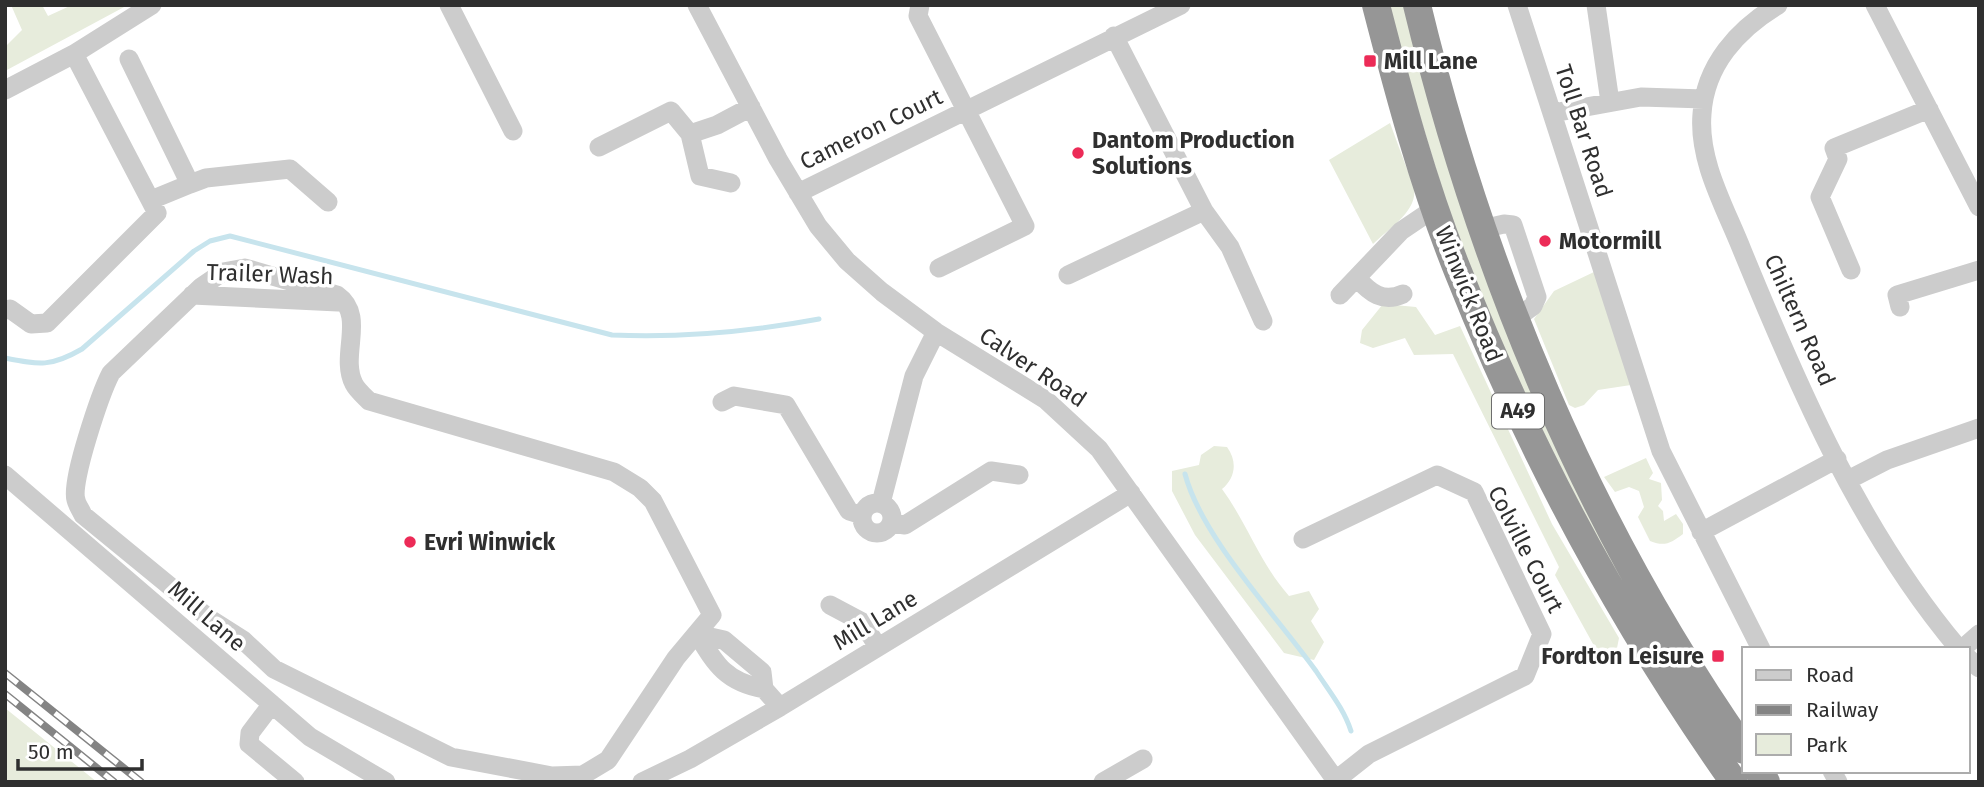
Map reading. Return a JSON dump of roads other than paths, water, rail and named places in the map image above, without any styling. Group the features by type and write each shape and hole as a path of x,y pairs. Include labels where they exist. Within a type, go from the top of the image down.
{"highway":[{"name":"Winwick Road","path":"1376,5 1435,208 1506,385 1574,526 1674,696 1734,782"},
{"name":"Winwick Road","path":"1417,5 1452,137 1482,229 1515,318 1557,418 1634,572 1678,649 1742,747"}],"street":[{"path":"449,5 513,131"},
{"name":"Calver Road","path":"698,5 798,193 818,226 846,261 936,332 1046,400 1073,422 1098,449 1131,493 1336,781"},
{"path":"920,5 918,16 967,110"},
{"name":"Cameron Court","path":"798,193 1181,5"},
{"name":"Toll Bar Road","path":"1517,5 1622,334 1661,475 1701,532 1760,647"},
{"path":"1596,5 1610,102"},
{"name":"Chiltern Road","path":"1778,5 1741,31 1712,74 1704,99 1702,128 1710,170 1763,301 1837,459 1888,554 1959,647"},
{"path":"1875,5 1979,207"},
{"path":"5,90 74,54 151,6"},
{"path":"1114,36 1204,211 1230,247 1263,321"},
{"path":"5,310 10,309 31,324 47,323 157,213 74,54"},
{"path":"129,60 190,184"},
{"path":"1553,113 1661,95 1704,99"},
{"path":"690,134 717,125 751,107"},
{"path":"1850,270 1820,197 1838,159 1833,148 1929,109"},
{"name":"Cameron Court","path":"939,268 1025,226 967,110"},
{"path":"599,147 671,111 690,134 700,176 731,183"},
{"path":"151,200 206,178 290,169 327,202"},
{"path":"1340,295 1401,231 1435,208"},
{"path":"1068,275 1204,211"},
{"path":"245,268 337,295 351,309 349,366 354,385 369,401 614,472 653,501 715,603 712,615 676,658 608,760 583,775 552,776 451,757 274,669 243,640 210,619 83,515 75,499 76,482 102,390 111,373 192,295 223,272 245,268"},
{"path":"1900,307 1897,295 1979,270"},
{"path":"1357,278 1378,296 1395,297 1403,294"},
{"name":"Trailer Wash","path":"192,295 346,302"},
{"path":"881,503 914,376 936,332"},
{"path":"722,402 734,396 786,405 849,511 862,515"},
{"path":"1849,480 1898,455 1979,428"},
{"path":"1701,532 1837,459"},
{"path":"891,523 905,525 990,471 1019,475"},
{"name":"Mill Lane","path":"5,475 310,737 386,782"},
{"name":"Colville Court","path":"1303,539 1437,475 1474,492 1542,634 1525,676 1369,754 1336,781"},
{"name":"Mill Lane","path":"642,782 690,759 780,707 1131,493"},
{"path":"881,503 866,507 862,515 863,525 873,533 880,533 891,523"},
{"path":"881,503 890,511 891,523"},
{"path":"830,605 862,622 878,647"},
{"path":"697,634 723,640 762,672 764,689 780,707"},
{"path":"1963,647 1979,634"},
{"path":"272,704 250,733 249,744 295,782"},
{"path":"1103,782 1143,759"}],"waterway":[{"path":"5,358 45,363 71,355 82,349 194,251 210,241 230,236 612,335 716,333 819,319"},
{"path":"1185,474 1194,499 1223,550 1316,671 1351,731"}],"railway":[{"path":"5,673 141,782"},
{"path":"5,694 114,782"}],"place":[{"name":"Mill Lane","path":"1370,61"},
{"name":"Dantom Production Solutions","path":"1078,153"},
{"name":"Motormill","path":"1545,241"},
{"name":"Evri Winwick","path":"410,542"},
{"name":"Fordton Leisure","path":"1718,656"}]}
